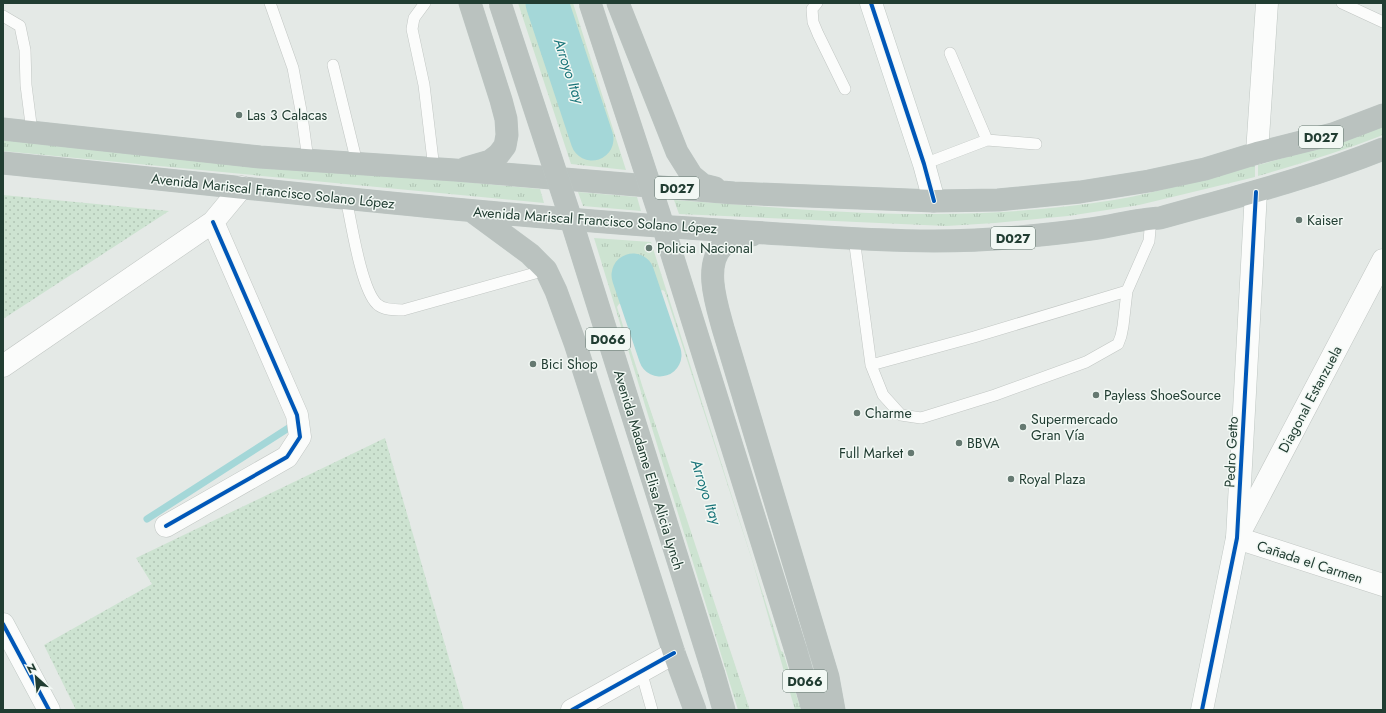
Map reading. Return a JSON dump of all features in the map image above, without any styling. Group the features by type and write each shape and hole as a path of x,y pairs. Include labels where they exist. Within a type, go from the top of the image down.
{"highway":[{"path":"3,129 260,157 445,169 474,166 490,161 499,154 505,146 507,135 506,119 501,100 470,3"},
{"name":"Avenida Madame Elisa Alicia Lynch","path":"500,3 568,210 724,710"},
{"name":"D066","path":"590,3 659,213 796,651 813,710"},
{"path":"618,3 677,152 692,176 703,185 734,193"},
{"name":"D027","path":"445,169 734,193 934,201 998,200 1080,192 1149,181 1205,168 1333,134 1383,115"},
{"name":"D027","path":"1256,192 1383,149"},
{"name":"Avenida Mariscal Francisco Solano López","path":"3,163 473,212 854,238 933,241 982,241 1080,230 1151,218 1160,218 1256,192"},
{"path":"473,212 530,254 546,270 556,290 575,343 674,653 695,710"},
{"path":"766,232 736,238 722,246 712,268 715,296 723,328 828,677 834,710"}],"street":[{"path":"871,3 924,164 934,201"},
{"path":"1257,153 1267,3"},
{"path":"3,366 213,222 242,187"},
{"name":"Pedro Getto","path":"1202,710 1237,538 1256,192"},
{"path":"166,526 287,457 300,438 297,415 213,222"},
{"name":"Diagonal Estanzuela","path":"1237,538 1383,260"},
{"name":"Cañada el Carmen","path":"1237,538 1383,585"},
{"path":"3,624 49,710"},
{"path":"572,710 674,653"}],"lane":[{"path":"270,3 293,68 308,160"},
{"path":"425,3 414,18 412,29 424,86 445,169"},
{"path":"817,3 812,9 813,22 845,88"},
{"path":"1342,3 1383,22"},
{"path":"3,16 20,26 25,50 26,85 32,132"},
{"path":"950,53 987,140"},
{"path":"333,65 357,163"},
{"path":"924,164 987,140 1036,144"},
{"path":"346,198 360,264 369,293 377,305 391,310 403,310 546,270"},
{"path":"854,238 871,365 883,395 901,415 920,418 995,395 1086,362 1118,344 1121,336 1127,291 1149,241 1151,218"},
{"path":"871,365 974,337 1127,291"},
{"path":"641,671 652,710"}],"green space":[{"path":"518,3 528,3 561,104 598,104 564,3 573,3 626,170 571,164"},
{"path":"1383,124 1383,135 1321,157 1258,176 1258,165 1352,136"},
{"path":"3,139 540,189 544,203 3,151"},
{"path":"1255,165 1255,177 1139,205 1068,216 946,226 679,214 674,200 806,210 871,213 959,214 1003,212 1070,206 1132,197"},
{"path":"578,192 637,197 641,211 583,206"},
{"path":"3,195 169,211 3,319"},
{"path":"594,238 651,242 801,710 794,710 641,381 750,710 738,710"},
{"path":"385,438 464,710 76,710 44,645 152,584 136,558"}],"pier":[{"path":"529,3 565,3 598,101 597,103 561,103"},
{"path":"663,290 665,292 753,563 795,710 750,710 685,508 643,388 617,307 619,304"}],"waterway":[{"name":"Arroyo Itay","path":"547,3 592,139"},
{"name":"Arroyo Itay","path":"633,275 660,355"},
{"path":"147,519 290,427"}],"cycle path":[{"path":"871,3 924,164 934,201"},
{"path":"1202,710 1237,538 1256,192"},
{"path":"166,526 287,457 300,437 297,415 213,222"},
{"path":"3,624 49,710"},
{"path":"572,710 674,653"}],"place":[{"name":"Las 3 Calacas","path":"239,115"},
{"name":"Kaiser","path":"1299,220"},
{"name":"Policia Nacional","path":"649,248"},
{"name":"Bici Shop","path":"533,364"},
{"name":"Payless ShoeSource","path":"1096,395"},
{"name":"Charme","path":"857,413"},
{"name":"Supermercado Gran Vía","path":"1023,427"},
{"name":"BBVA","path":"959,443"},
{"name":"Full Market","path":"911,453"},
{"name":"Royal Plaza","path":"1011,479"}]}
